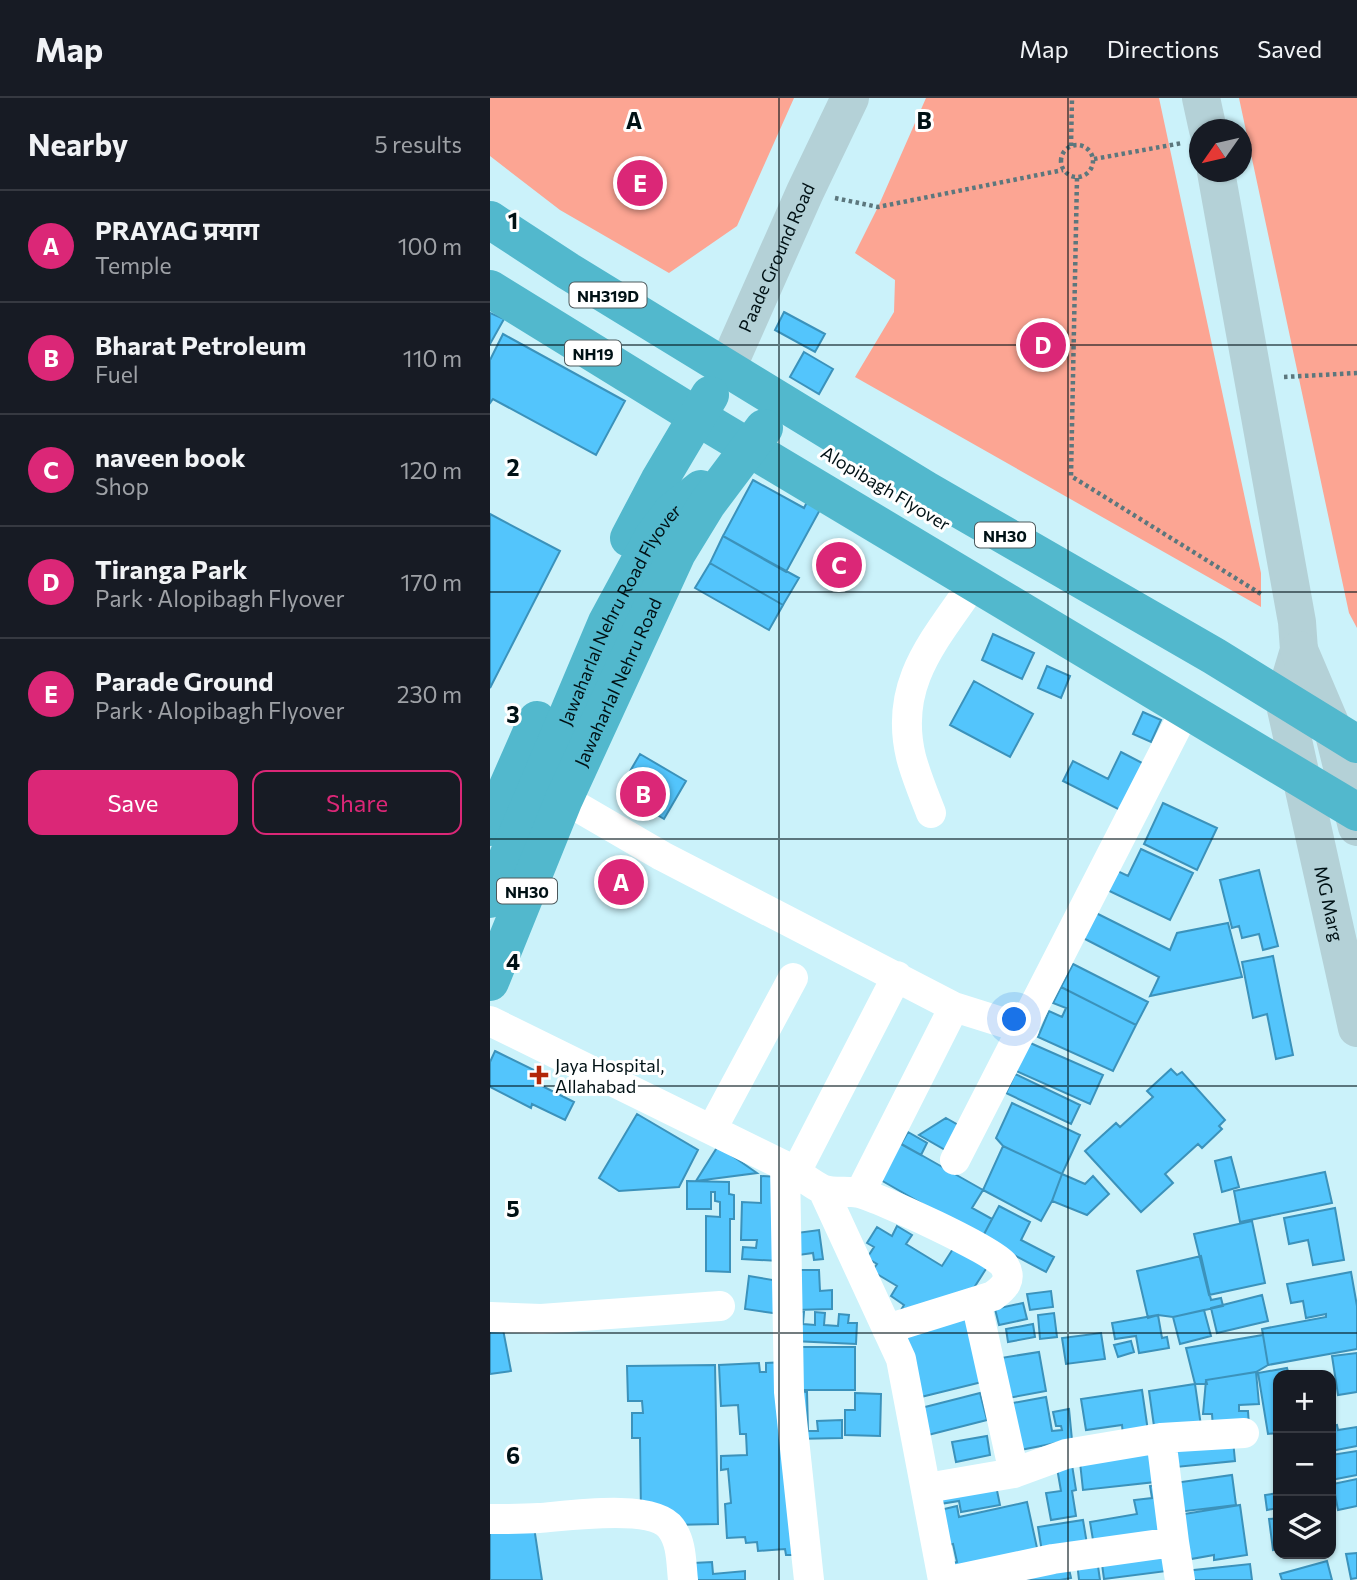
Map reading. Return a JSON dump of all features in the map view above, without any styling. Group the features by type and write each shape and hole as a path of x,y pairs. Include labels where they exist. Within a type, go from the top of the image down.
{"highway":[{"name":"NH319D","path":"490,220 727,368"},
{"name":"Alopibagh Flyover","path":"490,245 751,407 1357,768"},
{"name":"Alopibagh Flyover","path":"490,272 849,492 1356,810"},
{"name":"NH19","path":"490,289 696,416"},
{"name":"NH30","path":"727,368 926,490 1202,649 1345,737"},
{"name":"Paade Ground Road","path":"696,416 727,368"},
{"name":"Jawaharlal Nehru Road","path":"490,982 564,799 677,553 707,504 751,447 781,401"},
{"path":"490,827 550,690 696,416 1356,810"},
{"name":"Jawaharlal Nehru Road Flyover","path":"490,899 607,622 653,537 672,512 704,486 724,475 757,465 794,465 849,492"}],"street":[{"name":"Paade Ground Road","path":"727,368 850,98"},
{"path":"1200,119 1201,98"},
{"path":"1218,182 1298,636 1345,737 1356,810"},
{"path":"931,813 911,757 907,722 910,689 920,661 975,581"},
{"path":"1284,700 1298,636"},
{"name":"MG Marg","path":"1284,700 1357,1028"},
{"path":"955,1160 1186,709"},
{"path":"564,799 662,856 954,1007 1024,1029"},
{"path":"1316,842 1357,847"},
{"path":"809,1580 789,1392 790,1169 897,976"},
{"path":"712,1129 793,978"},
{"path":"860,1193 954,1007"},
{"path":"490,1021 712,1129 790,1169 823,1190 860,1193 928,1222 997,1257 1005,1266 1008,1278 1006,1286 993,1296 887,1329"},
{"path":"823,1190 901,1359 943,1580"},
{"path":"976,1302 1014,1473"},
{"path":"490,1317 541,1319 720,1306"},
{"path":"927,1488 1014,1473 1066,1454 1161,1438 1244,1433"},
{"path":"1161,1438 1180,1580"},
{"path":"490,1519 535,1519 620,1512 657,1518 670,1526 680,1546 683,1580"},
{"path":"954,1580 1053,1559 1174,1542"}],"path":[{"path":"1071,146 1072,98"},
{"path":"1094,159 1189,137"},
{"path":"1082,145 1094,159 1091,171 1077,178 1063,170 1061,159 1066,149 1082,145"},
{"path":"805,192 878,207 1063,170"},
{"path":"1077,178 1071,476 1261,594 1298,636"},
{"path":"1252,378 1357,373"}],"shaded area":[{"path":"490,98 794,98 737,226 669,273 560,210 490,156"},
{"path":"926,98 1159,98 1261,573 1261,607 855,377 894,312 895,280 855,253"},
{"path":"1239,98 1357,98 1357,628 1349,613 1252,159 1252,119 1243,119"}],"building":[{"path":"784,312 825,334 815,352 775,330"},
{"path":"490,313 504,319 490,344"},
{"path":"503,334 625,401 596,455 493,399 490,403 490,360"},
{"path":"804,352 833,369 819,394 790,377"},
{"path":"753,480 804,508 809,498 822,506 786,572 723,536"},
{"path":"490,514 560,551 490,688"},
{"path":"723,536 799,578 783,605 710,563"},
{"path":"710,563 783,605 769,630 695,588"},
{"path":"993,634 1034,653 1022,679 982,660"},
{"path":"1047,666 1070,676 1061,698 1038,688"},
{"path":"974,681 1033,714 1010,757 950,725"},
{"path":"1143,712 1161,720 1151,742 1133,734"},
{"path":"1121,752 1144,764 1120,810 1063,781 1073,761 1108,779"},
{"path":"640,754 686,781 664,819 618,792"},
{"path":"1163,803 1217,828 1197,870 1144,844"},
{"path":"1141,849 1193,873 1170,920 1101,887 1111,868 1128,876"},
{"path":"1259,870 1278,946 1263,950 1259,934 1242,938 1239,926 1232,928 1220,880"},
{"path":"1096,913 1170,950 1177,933 1228,923 1242,977 1150,996 1159,977 1083,938"},
{"path":"1273,956 1293,1055 1276,1059 1267,1014 1253,1018 1242,962"},
{"path":"1073,964 1148,1002 1136,1025 1061,987"},
{"path":"1061,987 1136,1025 1113,1071 1038,1037 1049,1011 1062,1017 1066,1008 1053,1003"},
{"path":"1028,1042 1103,1075 1090,1104 1016,1071"},
{"path":"495,1051 544,1075 540,1085 574,1102 565,1120 532,1104 531,1108 490,1087 490,1062"},
{"path":"1171,1069 1177,1075 1182,1072 1225,1120 1219,1126 1222,1129 1202,1148 1198,1144 1165,1174 1173,1183 1141,1212 1085,1151 1116,1123 1120,1127 1153,1097 1147,1091"},
{"path":"1015,1074 1080,1105 1071,1124 1006,1093"},
{"path":"1012,1103 1080,1135 1062,1174 1003,1146 996,1138"},
{"path":"637,1114 698,1150 679,1187 619,1191 599,1178"},
{"path":"946,1118 967,1130 954,1155 919,1135"},
{"path":"908,1132 927,1143 921,1155 901,1144"},
{"path":"900,1143 983,1190 972,1208 992,1219 982,1238 879,1179"},
{"path":"718,1146 757,1173 696,1181"},
{"path":"1003,1146 1062,1174 1041,1221 983,1190"},
{"path":"1231,1157 1239,1187 1222,1192 1215,1161"},
{"path":"1325,1172 1332,1203 1240,1222 1234,1191"},
{"path":"1062,1174 1085,1184 1093,1176 1109,1194 1087,1215 1052,1201"},
{"path":"761,1176 781,1177 779,1261 742,1259 743,1247 756,1248 757,1240 741,1240 742,1202 761,1203"},
{"path":"687,1181 729,1182 729,1194 734,1195 734,1219 730,1219 730,1272 706,1271 706,1216 720,1217 720,1202 715,1201 715,1192 711,1192 711,1209 687,1209"},
{"path":"999,1206 1030,1222 1021,1240 1054,1257 1046,1272 982,1238"},
{"path":"1335,1208 1344,1260 1313,1265 1308,1240 1289,1244 1284,1218"},
{"path":"1252,1221 1265,1283 1209,1295 1194,1234"},
{"path":"897,1226 912,1235 906,1244 942,1266 958,1241 991,1261 970,1294 901,1310 904,1305 891,1296 897,1286 872,1271 877,1264 867,1258 874,1247 867,1243 877,1227 892,1236"},
{"path":"819,1230 823,1259 814,1260 813,1253 799,1255 789,1234"},
{"path":"1201,1256 1211,1300 1221,1298 1223,1306 1173,1317 1158,1315 1148,1318 1137,1271"},
{"path":"794,1270 819,1270 820,1291 832,1290 832,1309 795,1310"},
{"path":"1351,1272 1357,1306 1357,1349 1268,1365 1262,1329 1326,1317 1326,1314 1306,1318 1303,1301 1291,1303 1287,1284"},
{"path":"749,1276 773,1280 780,1314 745,1309"},
{"path":"1051,1291 1053,1307 1030,1310 1027,1294"},
{"path":"1262,1295 1268,1321 1217,1333 1211,1308"},
{"path":"1023,1303 1027,1319 999,1325 995,1309"},
{"path":"1204,1310 1211,1336 1180,1344 1173,1317"},
{"path":"794,1311 804,1312 803,1324 815,1325 815,1312 825,1313 824,1325 838,1326 839,1314 849,1315 848,1323 857,1323 856,1344 793,1341"},
{"path":"1054,1313 1057,1337 1040,1339 1038,1315"},
{"path":"1158,1315 1162,1338 1167,1337 1169,1348 1139,1353 1136,1336 1115,1339 1112,1323"},
{"path":"966,1318 982,1382 921,1397 905,1334"},
{"path":"501,1319 511,1371 490,1374 490,1321"},
{"path":"1033,1324 1035,1337 1008,1342 1006,1329"},
{"path":"1101,1333 1105,1359 1066,1364 1062,1338"},
{"path":"1263,1335 1268,1365 1256,1372 1206,1380 1207,1384 1195,1384 1186,1348"},
{"path":"1131,1341 1134,1352 1118,1357 1114,1345"},
{"path":"794,1347 855,1347 855,1390 794,1390"},
{"path":"1039,1352 1046,1391 1008,1398 1001,1358"},
{"path":"1357,1353 1357,1392 1338,1395 1332,1356"},
{"path":"785,1362 797,1555 786,1555 785,1549 758,1551 757,1542 746,1543 745,1537 727,1538 725,1504 731,1503 728,1469 721,1470 721,1456 747,1455 746,1434 740,1434 738,1405 721,1406 719,1365 759,1363 760,1372 766,1372 766,1363"},
{"path":"715,1365 718,1524 671,1525 641,1514 640,1438 632,1438 632,1413 643,1413 642,1401 628,1401 627,1366"},
{"path":"1273,1370 1273,1434 1268,1434 1258,1373"},
{"path":"1256,1372 1259,1404 1239,1405 1239,1411 1248,1411 1249,1426 1213,1428 1212,1414 1203,1414 1206,1380"},
{"path":"1195,1384 1201,1426 1155,1433 1149,1391"},
{"path":"1142,1390 1148,1431 1123,1435 1122,1425 1086,1430 1081,1399"},
{"path":"793,1391 807,1392 808,1431 818,1431 817,1421 842,1420 842,1438 794,1439"},
{"path":"855,1393 881,1394 880,1436 845,1435 845,1410 855,1410"},
{"path":"980,1393 987,1420 928,1435 921,1408"},
{"path":"1046,1397 1052,1431 1062,1430 1061,1426 1056,1426 1053,1412 1069,1409 1072,1440 1020,1450 1002,1405"},
{"path":"1336,1425 1338,1430 1357,1427 1357,1446 1336,1450"},
{"path":"987,1436 990,1455 956,1462 952,1442"},
{"path":"1233,1440 1235,1461 1166,1468 1163,1447"},
{"path":"1150,1445 1155,1482 1083,1490 1079,1453"},
{"path":"1357,1451 1357,1475 1336,1479 1336,1454"},
{"path":"1072,1465 1076,1516 1051,1520 1046,1493 1061,1491 1057,1468"},
{"path":"1232,1475 1236,1505 1178,1512 1174,1483"},
{"path":"1357,1479 1357,1506 1338,1510 1336,1483"},
{"path":"995,1481 1000,1505 961,1512 959,1501 940,1504 937,1491"},
{"path":"1155,1485 1163,1543 1095,1552 1090,1522 1137,1514 1134,1500 1152,1498 1150,1486"},
{"path":"1273,1494 1273,1509 1267,1510 1265,1495"},
{"path":"1027,1502 1039,1557 952,1576 949,1564 957,1562 953,1544 948,1545 940,1510 957,1506 959,1517"},
{"path":"1240,1505 1247,1555 1214,1560 1214,1555 1191,1559 1178,1515"},
{"path":"1269,1519 1273,1519 1273,1550"},
{"path":"1083,1520 1088,1550 1043,1558 1038,1527"},
{"path":"490,1524 534,1527 542,1580 490,1580"},
{"path":"1164,1548 1167,1571 1104,1579 1101,1557"},
{"path":"1357,1553 1357,1578 1351,1579 1346,1554"},
{"path":"1097,1559 1100,1580 1079,1580 1077,1562"},
{"path":"1067,1560 1071,1578 964,1580"},
{"path":"1327,1561 1332,1580 1282,1580 1280,1574"},
{"path":"712,1562 713,1574 745,1571 745,1580 686,1580 693,1563"},
{"path":"1250,1564 1252,1580 1186,1580 1185,1571"}],"place":[{"name":"Parade Ground","path":"640,183"},
{"name":"Tiranga Park","path":"1043,345"},
{"name":"naveen book","path":"839,565"},
{"name":"Bharat Petroleum","path":"643,794"},
{"name":"PRAYAG प्रयाग","path":"621,882"},
{"name":"Jaya Hospital, Allahabad","path":"539,1075"}]}
